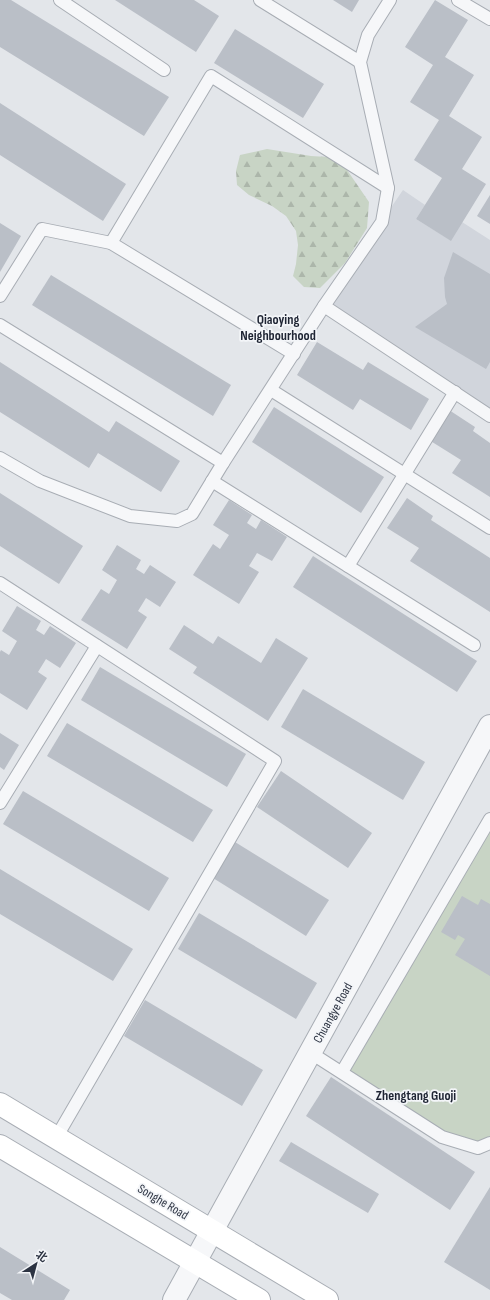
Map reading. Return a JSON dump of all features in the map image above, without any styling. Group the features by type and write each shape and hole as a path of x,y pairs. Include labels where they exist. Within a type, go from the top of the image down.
{"main road":[{"name":"Songhe Road","path":"0,1104 327,1300"},
{"path":"0,1146 259,1300"}],"street":[{"name":"Chuangye Road","path":"174,1300 213,1232 490,726"}],"lane":[{"path":"60,0 164,70"},
{"path":"260,0 360,62"},
{"path":"0,458 40,481 130,516 177,521 192,514 324,306 382,222 388,188 360,62 368,35 390,0"},
{"path":"458,0 490,19"},
{"path":"111,243 211,76 388,188"},
{"path":"0,296 42,229 111,243 294,354"},
{"path":"324,306 490,416"},
{"path":"0,326 223,463"},
{"path":"271,390 405,473 490,528"},
{"path":"348,566 455,392"},
{"path":"212,481 474,645"},
{"path":"0,583 275,762 56,1138"},
{"path":"0,803 97,646"},
{"path":"342,1072 490,819"},
{"path":"311,1053 442,1137 478,1148 490,1143"}],"shaded area":[{"path":"403,190 425,205 416,219 450,240 462,222 490,240 490,416 324,306"}],"green space":[{"path":"267,149 327,157 345,167 369,202 367,228 345,263 320,288 304,287 293,276 298,245 296,231 286,216 272,206 249,195 237,185 236,171 240,155"},
{"path":"490,819 490,1143 478,1148 442,1137 342,1072"}],"building":[{"path":"0,0 11,0 169,97 144,136 0,47"},
{"path":"115,0 194,0 219,16 196,52"},
{"path":"333,0 359,0 352,12"},
{"path":"435,0 468,20 445,57 474,75 449,116 482,137 462,169 486,184 451,241 416,219 442,178 414,160 439,120 410,102 433,65 405,47"},
{"path":"235,29 324,84 303,118 214,63"},
{"path":"0,103 126,184 103,221 0,155"},
{"path":"490,195 490,224 477,216"},
{"path":"0,223 21,236 0,272"},
{"path":"453,252 490,274 490,362 486,369 415,327 447,304 444,278"},
{"path":"51,275 231,385 213,416 32,305"},
{"path":"317,342 363,370 368,362 429,399 411,430 360,399 353,410 297,375"},
{"path":"0,362 109,432 116,421 180,461 161,492 98,453 89,468 0,412"},
{"path":"274,407 384,477 361,513 252,442"},
{"path":"449,410 475,427 473,431 490,443 490,497 452,473 461,460 429,440"},
{"path":"0,493 83,546 59,584 0,546"},
{"path":"407,498 433,516 431,520 490,558 490,612 410,561 419,548 387,528"},
{"path":"229,500 252,515 247,523 256,529 261,520 287,537 272,561 257,553 249,566 259,572 239,604 193,575 213,544 220,549 229,535 213,525"},
{"path":"117,545 141,560 136,569 144,574 150,565 176,582 160,607 146,598 138,611 147,617 127,649 81,620 101,589 109,594 117,580 102,570"},
{"path":"313,556 477,661 457,692 293,587"},
{"path":"17,606 41,621 36,630 44,635 50,626 76,643 60,668 46,659 38,672 47,678 27,710 0,693 0,652 1,650 9,655 17,641 2,631"},
{"path":"184,625 213,644 218,636 261,663 276,638 308,658 268,721 193,673 197,667 169,649"},
{"path":"100,667 246,754 227,787 81,700"},
{"path":"303,689 425,762 403,800 281,727"},
{"path":"67,723 213,810 193,842 47,756"},
{"path":"0,733 19,745 4,770 0,767"},
{"path":"281,771 372,833 348,868 257,807"},
{"path":"23,791 169,878 149,911 3,824"},
{"path":"235,842 329,900 306,936 213,878"},
{"path":"0,869 133,949 113,981 0,914"},
{"path":"462,896 478,905 481,899 490,904 490,976 455,955 465,939 458,935 455,940 441,932"},
{"path":"199,913 317,983 296,1019 178,949"},
{"path":"145,1000 263,1070 242,1106 124,1036"},
{"path":"331,1077 475,1172 450,1210 306,1116"},
{"path":"291,1142 379,1194 368,1213 279,1161"},
{"path":"490,1187 490,1290 444,1262"},
{"path":"0,1247 70,1290 64,1300 12,1300 0,1293"}],"district":[{"name":"Qiaoying Neighbourhood","path":"278,328"},
{"name":"Zhengtang Guoji","path":"416,1095"}]}
